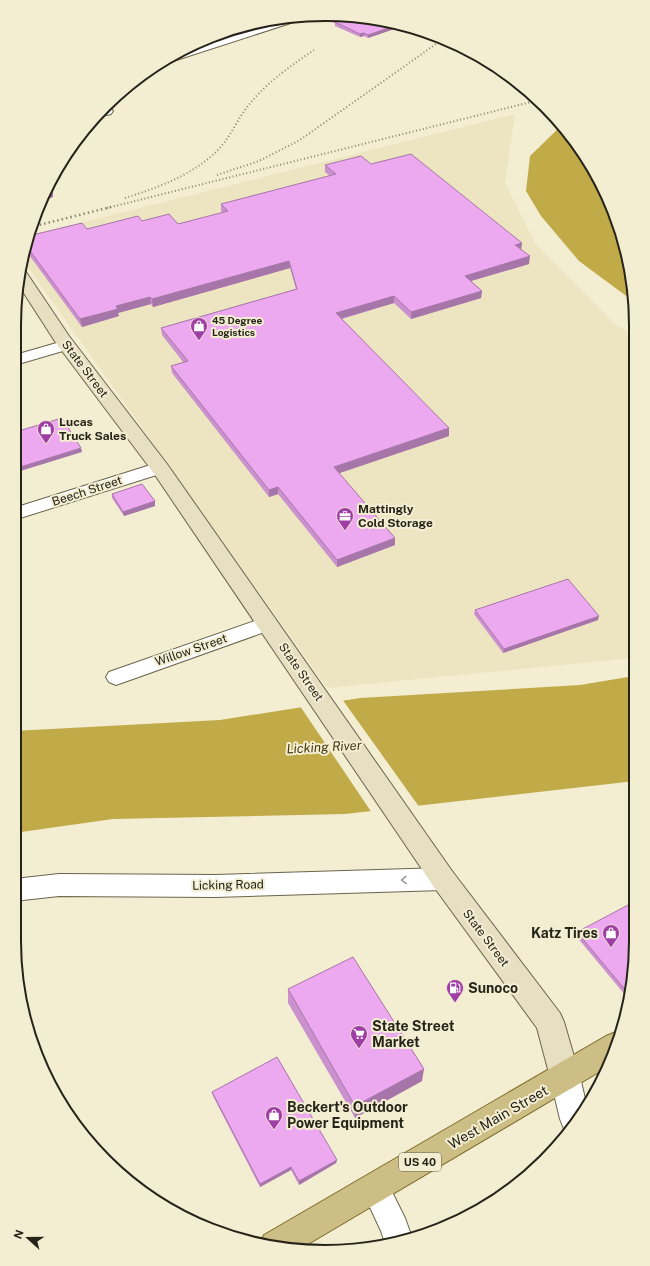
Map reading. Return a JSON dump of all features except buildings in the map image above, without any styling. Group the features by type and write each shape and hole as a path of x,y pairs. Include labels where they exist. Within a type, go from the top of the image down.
{"main road":[{"name":"State Street","path":"25,282 67,345 160,468 266,624 283,646 436,868 550,1022 564,1077"},
{"name":"West Main Street","path":"283,1242 609,1050"}],"street":[{"path":"220,40 255,29"},
{"path":"21,358 67,345"},
{"name":"Beech Street","path":"21,512 160,468"},
{"name":"Willow Street","path":"116,677 266,624"},
{"name":"Licking Road","path":"21,889 60,885 215,886 436,868"},
{"path":"564,1077 574,1115"},
{"path":"375,1188 395,1228 397,1236"}],"shaded area":[{"path":"515,114 505,183 535,243 615,324 629,333 629,658 327,688 27,266 35,234"}],"water":[{"path":"557,129 578,156 598,191 613,227 619,246 627,297 579,261 541,216 526,191 530,156"},
{"name":"Licking River","path":"629,677 629,782 345,814 113,819 21,832 21,731 220,720 360,698 580,685"}],"pier":[{"path":"342,699 420,808 372,813 300,706"}],"railway":[{"path":"217,175 259,161 300,140 438,43"},
{"path":"125,198 149,190 184,175 205,161 215,153 228,138 245,110 260,92 286,70 314,50"},
{"path":"38,225 531,102"}],"place":[{"name":"45 Degree Logistics","path":"199,341"},
{"name":"Lucas Truck Sales","path":"46,444"},
{"name":"Mattingly Cold Storage","path":"345,531"},
{"name":"Katz Tires","path":"611,948"},
{"name":"Sunoco","path":"455,1003"},
{"name":"State Street Market","path":"359,1049"},
{"name":"Beckert's Outdoor Power Equipment","path":"274,1130"}]}
